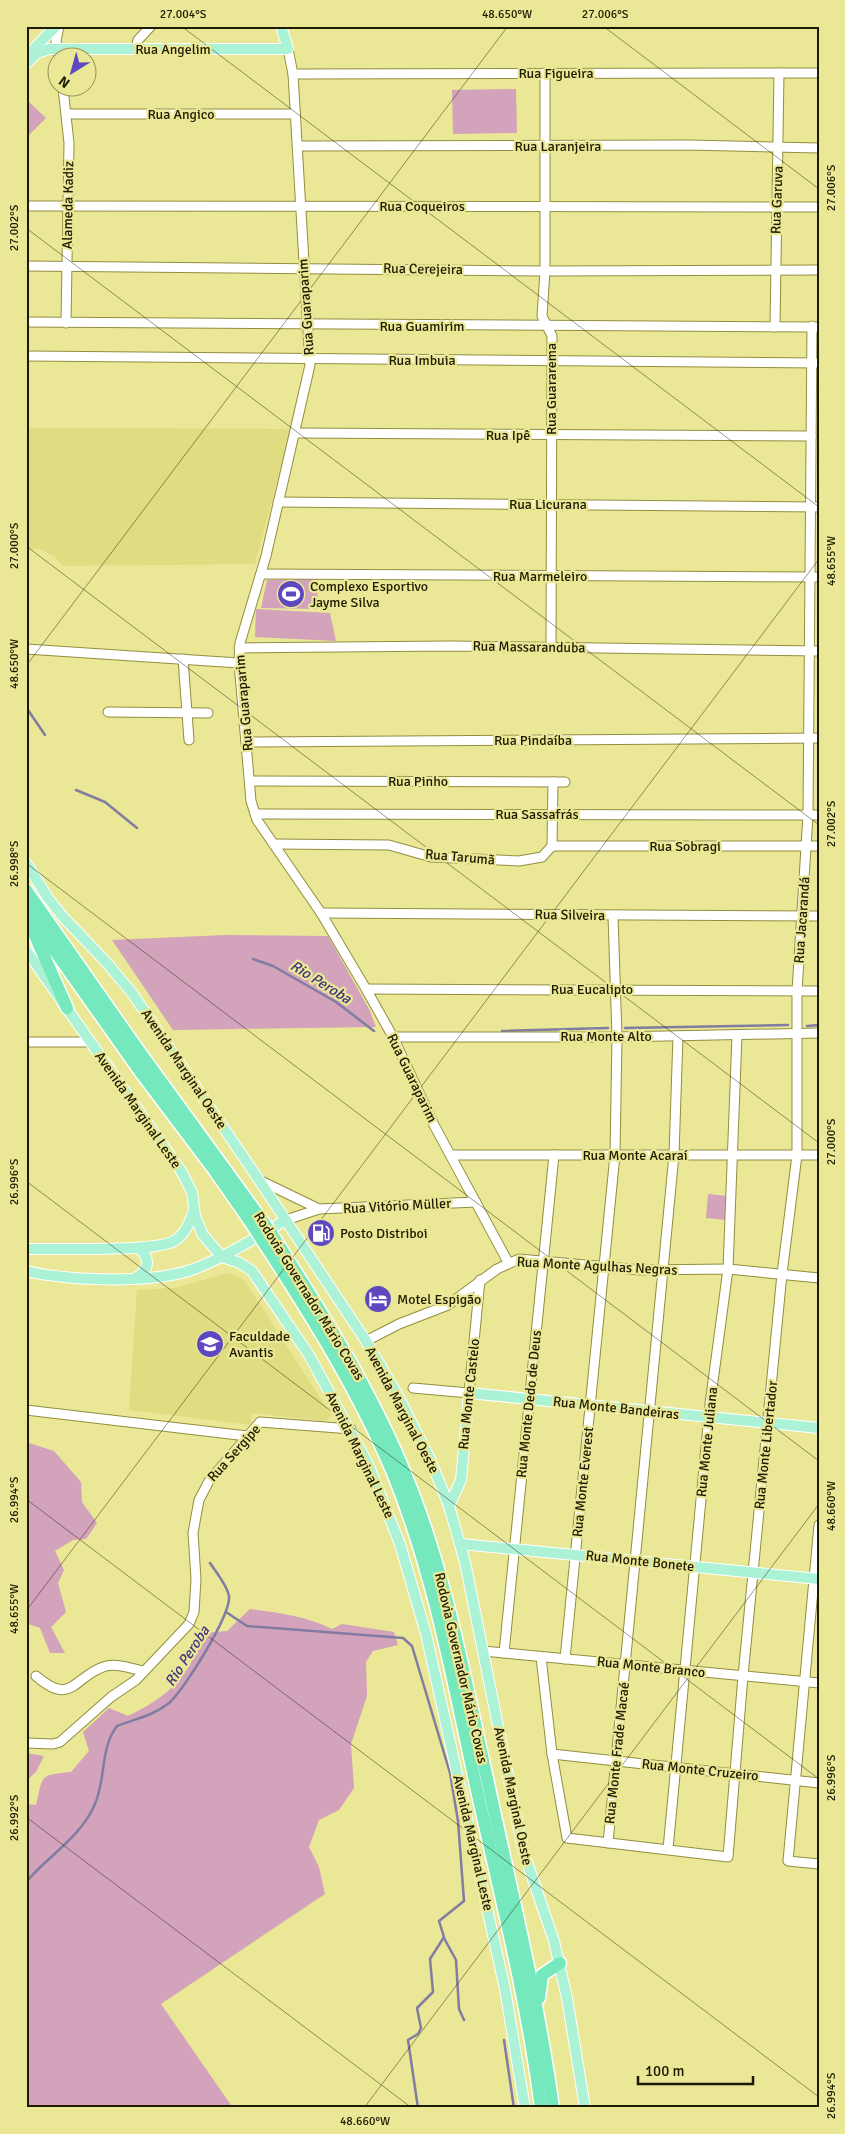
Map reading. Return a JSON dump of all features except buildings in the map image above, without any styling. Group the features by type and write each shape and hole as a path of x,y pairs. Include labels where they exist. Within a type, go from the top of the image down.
{"highway":[{"name":"Rodovia Governador Mário Covas","path":"26,890 256,1221 350,1382 383,1451 417,1537 441,1626 525,2004 541,2108"},
{"name":"Rodovia Governador Mário Covas","path":"26,910 142,1074 215,1172 256,1221"},
{"path":"26,915 67,1008"},
{"name":"Rodovia Governador Mário Covas","path":"266,1237 322,1313 360,1378 392,1442 427,1532 454,1631 539,2018 553,2108"},
{"path":"539,2018 540,1982 542,1975 560,1963"}],"main road":[{"path":"26,56 57,26"},
{"name":"Rua Guaraparim","path":"281,26 288,48"},
{"name":"Rua Angelim","path":"98,51 288,48"},
{"name":"Rua Angelim","path":"26,64 43,50 48,51"},
{"name":"Avenida Marginal Oeste","path":"26,862 48,898 63,917 107,963 132,993 366,1341 416,1429 449,1506 461,1544 523,1850 560,1963 577,2048 585,2108"},
{"name":"Avenida Marginal Leste","path":"26,950 184,1176 192,1192 194,1209 203,1235 222,1257 240,1263 256,1277 310,1355 351,1429 392,1523 408,1565 420,1610 506,1990 525,2108"},
{"path":"26,1249 139,1248 165,1245 177,1239 186,1229 194,1209"},
{"name":"Rua Vitório Müller","path":"26,1272 62,1278 136,1278 184,1271 222,1257 286,1220"},
{"path":"136,1278 144,1272 148,1264 146,1254 139,1248"},
{"name":"Rua Monte Bandeiras","path":"469,1394 819,1428"},
{"name":"Rua Monte Castelo","path":"449,1506 460,1480 469,1394"},
{"name":"Rua Monte Bonete","path":"461,1544 816,1579"}],"street":[{"path":"57,26 57,48"},
{"path":"136,49 138,40 151,26"},
{"name":"Rua Guaraparim","path":"288,48 293,74 298,146 299,205 310,359 295,434 261,574 239,648 251,781 251,802 262,828 322,913 393,1037 451,1155 508,1262"},
{"name":"Rua Guararema","path":"545,73 545,271 542,316 552,336 551,648"},
{"name":"Rua Garuva","path":"774,327 779,73"},
{"name":"Rua Figueira","path":"293,74 819,73"},
{"name":"Alameda Kadiz","path":"65,98 67,114 68,206 66,323"},
{"name":"Rua Angico","path":"67,114 295,114"},
{"name":"Rua Laranjeira","path":"298,146 689,145 778,149 819,148"},
{"name":"Rua Coqueiros","path":"26,206 819,207"},
{"name":"Rua Cerejeira","path":"26,266 304,267 545,271 819,270"},
{"name":"Rua Guamirim","path":"26,322 309,325 815,326"},
{"name":"Rua Jacarandá","path":"798,1033 797,991 807,846 809,738 814,651 815,507 811,436 815,326"},
{"name":"Rua Imbuia","path":"26,356 815,362"},
{"name":"Rua Ipê","path":"295,434 811,436"},
{"name":"Rua Licurana","path":"278,502 815,507"},
{"name":"Rua Marmeleiro","path":"261,574 814,577"},
{"path":"26,648 239,663"},
{"name":"Rua Massaranduba","path":"239,648 551,648 814,651"},
{"path":"183,659 185,712 189,740"},
{"path":"108,712 208,713"},
{"name":"Rua Pindaíba","path":"247,742 819,738"},
{"name":"Rua Pinho","path":"251,781 564,782"},
{"path":"552,846 553,782"},
{"name":"Rua Sassafrás","path":"255,814 552,813 819,815"},
{"name":"Rua Tarumã","path":"274,844 389,845 431,857 519,861 542,857 552,846"},
{"name":"Rua Sobragi","path":"552,846 819,846"},
{"name":"Rua Silveira","path":"322,913 819,916"},
{"name":"Rua Monte Everest","path":"566,1659 615,1155 618,1037 613,916"},
{"name":"Rua Eucalipto","path":"366,989 819,991"},
{"name":"Rua Monte Libertador","path":"668,1849 728,1857 743,1676 782,1274 797,1156 798,1033"},
{"name":"Rua Monte Alto","path":"393,1037 618,1037 819,1033"},
{"name":"Rua Monte Juliana","path":"668,1849 709,1417 728,1269 734,1155 737,1035"},
{"name":"Rua Monte Frade Macaé","path":"608,1842 637,1560 649,1411 674,1155 678,1036"},
{"path":"26,1042 91,1042"},
{"name":"Rua Monte Acaraí","path":"451,1155 819,1155"},
{"name":"Rua Monte Dedo de Deus","path":"504,1653 554,1155"},
{"name":"Rua Vitório Müller","path":"259,1180 319,1210"},
{"name":"Rua Vitório Müller","path":"286,1220 319,1210 476,1202"},
{"name":"Rua Monte Agulhas Negras","path":"366,1341 399,1324 448,1305 480,1280 508,1262 518,1259 663,1270 728,1269 819,1278"},
{"name":"Rua Monte Castelo","path":"469,1394 480,1280"},
{"name":"Rua Monte Bandeiras","path":"413,1388 469,1394"},
{"path":"26,1410 247,1436"},
{"name":"Rua Sergipe","path":"26,1743 44,1745 60,1742 144,1671 185,1630 192,1617 196,1579 193,1533 200,1500 208,1481 260,1422 351,1429"},
{"path":"819,1525 816,1579 804,1682 788,1861 819,1864"},
{"name":"Rua Monte Branco","path":"483,1651 819,1683"},
{"path":"541,1656 552,1754 567,1838 668,1849"},
{"path":"36,1676 49,1687 58,1690 76,1685 106,1666 118,1666 144,1671"},
{"name":"Rua Monte Cruzeiro","path":"552,1754 676,1769 819,1783"}],"shaded area":[{"path":"516,89 517,133 453,134 452,90"},
{"path":"29,102 46,118 26,138 26,104"},
{"path":"26,428 291,429 255,564 63,566 54,556 39,549 26,549"},
{"name":"Complexo Esportivo Jayme Silva","path":"318,579 317,609 261,608 267,580"},
{"path":"256,609 330,613 336,641 255,637"},
{"path":"225,935 328,936 369,1009 376,1027 173,1030 112,940"},
{"path":"708,1194 728,1196 726,1220 706,1218"},
{"name":"Faculdade Avantis","path":"228,1273 243,1279 252,1292 331,1415 326,1421 252,1413 250,1425 129,1410 137,1290 175,1288"},
{"path":"26,1442 54,1451 81,1482 82,1502 97,1523 86,1539 73,1540 55,1551 64,1570 58,1583 66,1612 51,1627 65,1653 50,1653 40,1628 28,1624 26,1626"},
{"path":"250,1609 302,1618 332,1629 342,1624 394,1632 398,1645 373,1651 366,1662 367,1696 351,1744 354,1788 339,1810 319,1820 309,1847 319,1867 325,1894 161,2004 233,2108 26,2108 26,1804 36,1805 44,1778 53,1774 71,1772 89,1751 83,1732 109,1708 128,1716 155,1701 176,1684 192,1662 204,1633 227,1631"},
{"path":"26,1753 44,1756 36,1772 26,1781"}],"waterway":[{"name":"Rio Peroba","path":"26,707 45,735"},
{"name":"Rio Peroba","path":"76,790 105,802 137,828"},
{"name":"Rio Peroba","path":"253,959 273,966 336,1002 374,1031"},
{"path":"625,1028 788,1025"},
{"path":"807,1026 819,1025"},
{"path":"502,1031 608,1028"},
{"name":"Rio Peroba","path":"26,1882 73,1836 89,1816 101,1784 108,1744 117,1726 150,1714 169,1703 185,1683 215,1635 228,1606 229,1596 224,1583 210,1563"},
{"path":"226,1612 247,1626 403,1638 412,1646 450,1773 458,1821 464,1901 439,1921 444,1937 430,1959 433,1992 417,2008 421,2028 418,2034 408,2040 418,2108"},
{"path":"444,1938 456,1960 459,2009 464,2020"},
{"path":"504,2040 514,2108"}],"place":[{"name":"Complexo Esportivo Jayme Silva","path":"291,594"},
{"name":"Posto Distriboi","path":"321,1233"},
{"name":"Motel Espigão","path":"378,1299"},
{"name":"Faculdade Avantis","path":"210,1344"}]}
